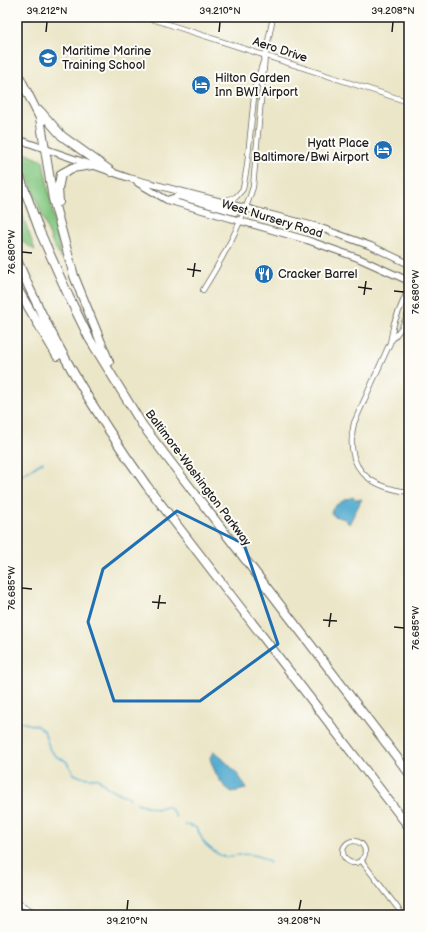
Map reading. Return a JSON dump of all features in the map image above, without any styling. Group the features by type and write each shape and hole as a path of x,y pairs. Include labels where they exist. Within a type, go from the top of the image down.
{"highway":[{"path":"17,72 34,104 43,126 53,199 62,227 74,276 105,354 117,377 164,452"},
{"path":"34,104 62,136 112,172"},
{"path":"62,227 58,189 61,174 66,169 92,165"},
{"name":"Baltimore-Washington Parkway","path":"17,169 51,258 90,338 143,426 164,452 193,494 409,773"},
{"path":"17,260 61,352 108,432"},
{"path":"17,288 81,396 146,486 409,827"},
{"path":"384,794 409,820"}],"main road":[{"name":"West Nursery Road","path":"17,139 129,178 331,232 370,246 409,264"},
{"name":"West Nursery Road","path":"129,178 168,200 332,249 409,281"},
{"path":"168,200 179,196 235,212 245,208"}],"street":[{"name":"Aero Drive","path":"146,17 409,102"},
{"path":"218,202 236,197 243,189 247,166 255,87 265,56 273,17"},
{"path":"203,290 226,251 253,187 265,56"},
{"path":"390,343 394,324 409,287"},
{"path":"409,312 402,327 390,343 354,422 351,435 354,456 366,476 385,488 409,492"},
{"path":"356,841 362,845 364,854 361,860 352,862 346,859 343,852 347,843 356,841"},
{"path":"361,860 403,915"},
{"path":"17,902 39,915"}],"highlighted area":[{"path":"177,511 244,544 278,644 200,701 114,701 88,622 103,569"}],"green space":[{"path":"18,150 43,161 61,258 53,245"},
{"path":"17,200 35,250 21,241 17,231"}],"water":[{"path":"353,497 356,500 362,499 349,524 345,519 334,516 331,512 338,504"},
{"path":"213,752 222,758 232,768 246,789 232,792 224,786 216,773 210,758"}],"waterway":[{"path":"17,478 43,462"},
{"path":"17,721 37,726 44,731 50,750 57,757 66,761 74,774 81,777 98,779 107,787 130,798"},
{"path":"137,803 156,809 166,806 172,810 176,817"},
{"path":"185,825 196,828 199,831 203,841 213,851 220,855 226,857 242,854 259,856 270,863"}],"place":[{"name":"Maritime Marine Training School","path":"48,58"},
{"name":"Hilton Garden Inn BWI Airport","path":"201,85"},
{"name":"Hyatt Place Baltimore/Bwi Airport","path":"383,150"},
{"name":"Cracker Barrel","path":"264,274"}]}
